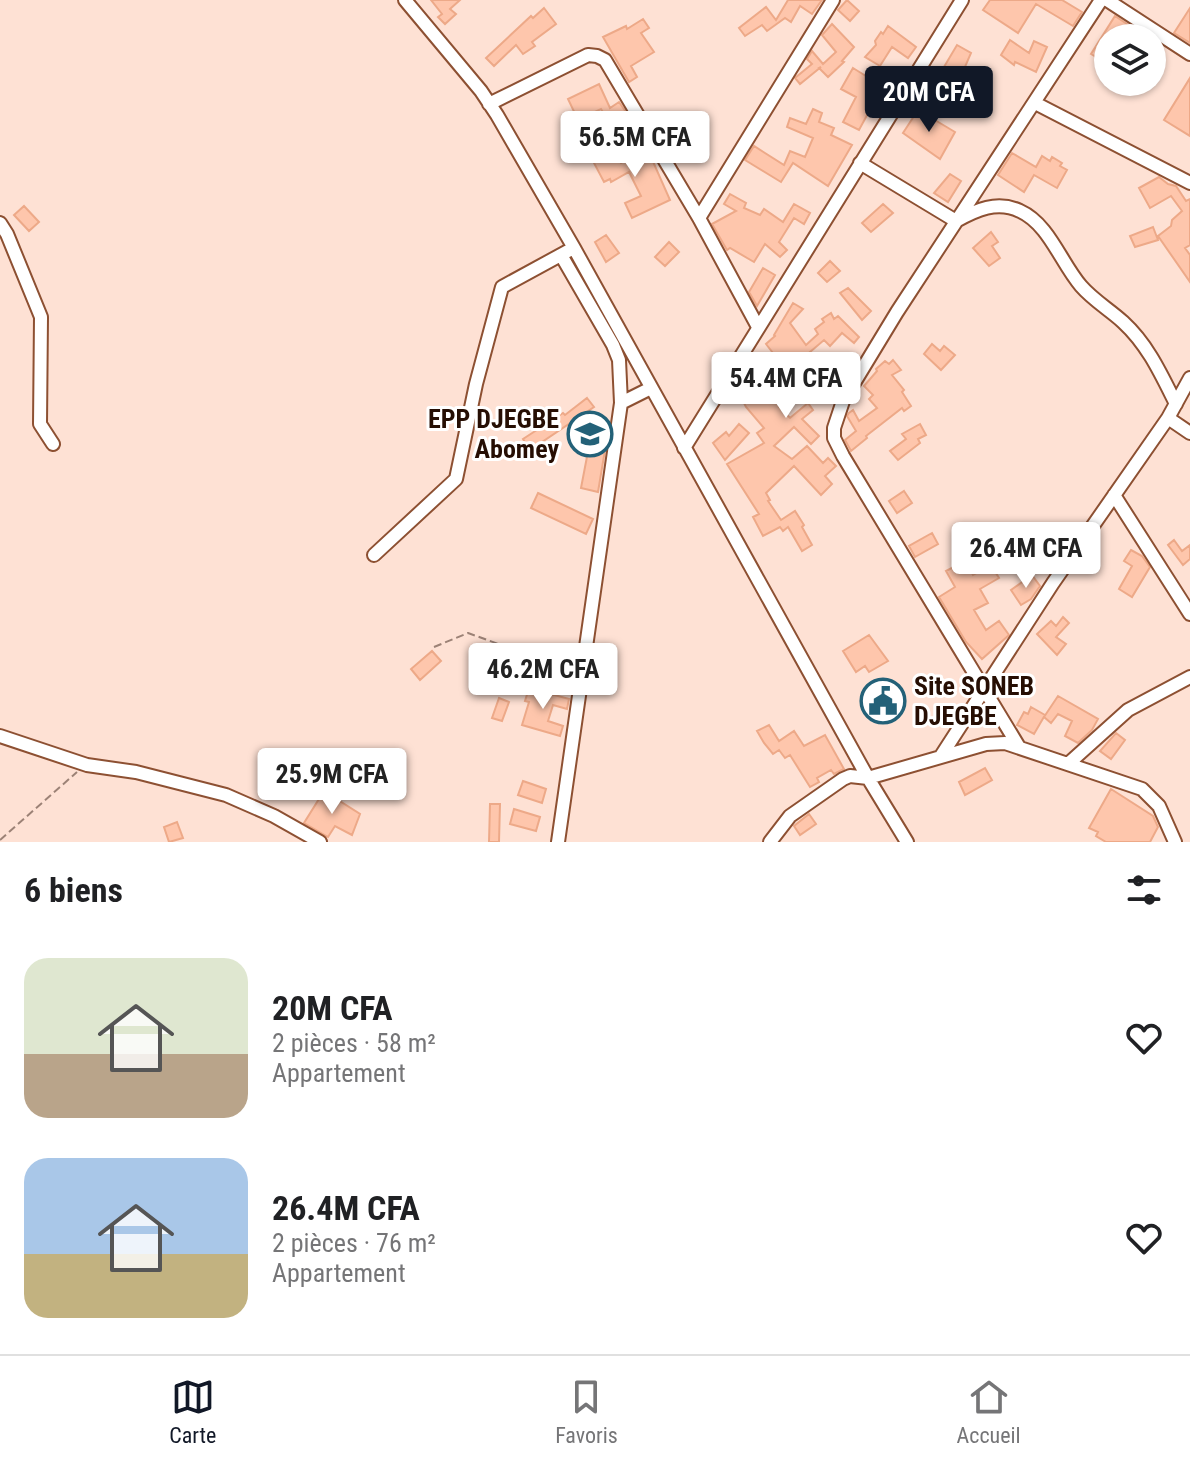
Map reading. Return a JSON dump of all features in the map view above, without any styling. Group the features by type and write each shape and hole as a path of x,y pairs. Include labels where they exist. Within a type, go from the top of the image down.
{"street":[{"path":"405,0 489,104 574,248 868,778 907,842"},
{"path":"699,218 833,0"},
{"path":"684,448 962,0"},
{"path":"1019,747 834,438 834,428 843,401 956,221 1104,0 1190,54"},
{"path":"489,104 588,55 597,56 611,68 699,218 758,327"},
{"path":"1035,103 1190,183"},
{"path":"860,163 956,221"},
{"path":"956,221 985,207 999,206 1028,216 1040,228 1082,288 1137,336 1160,370 1176,404"},
{"path":"0,223 41,317 40,424 53,444"},
{"path":"374,555 456,479 476,384 502,287 574,248"},
{"path":"558,842 621,403 619,360 613,345 561,255"},
{"path":"941,756 1168,418 1190,378"},
{"path":"621,403 651,388"},
{"path":"1168,418 1190,433"},
{"path":"1114,495 1190,614"},
{"path":"1068,764 1128,710 1190,677"},
{"path":"0,736 87,765 136,772 226,795 274,816 320,842"},
{"path":"770,842 790,816 850,776 868,778 986,744 1005,743 1142,789 1159,806 1175,842"}],"path":[{"path":"434,647 468,633 554,664 582,668"},
{"path":"0,840 87,765"}],"building":[{"path":"431,0 460,0 450,9 456,14 445,24 438,17 442,14"},
{"path":"788,0 822,0 812,14 800,6 791,22 785,18 767,31 762,25 745,36 739,28 766,7 776,20"},
{"path":"847,0 859,11 850,21 838,10"},
{"path":"990,0 1062,0 1082,12 1073,26 1036,4 1018,33 983,10"},
{"path":"544,8 556,24 532,42 535,46 523,54 516,45 494,66 486,58 531,16 533,18"},
{"path":"1190,8 1190,43 1174,33"},
{"path":"1115,16 1127,24 1110,24"},
{"path":"643,19 649,28 641,33 654,52 631,66 637,77 629,82 603,37 626,26 627,29"},
{"path":"832,24 854,47 828,77 819,68 800,84 795,78 812,64 807,59 812,51 823,64 836,52 822,35"},
{"path":"888,26 916,47 908,58 892,47 880,66 865,57"},
{"path":"1010,40 1029,53 1034,41 1047,47 1036,72 1015,62 1014,65 1001,55"},
{"path":"957,45 971,53 958,83 977,94 968,108 929,84 938,70 941,72"},
{"path":"853,68 890,91 876,109 872,106 859,130 843,122 856,97 841,89"},
{"path":"1190,78 1190,136 1164,120"},
{"path":"599,84 610,108 619,102 626,112 607,119 601,109 578,120 568,99"},
{"path":"813,109 822,113 819,122 834,128 831,135 852,145 828,186 793,163 781,182 745,160 754,146 784,165 790,151 805,157 813,138 787,127 790,118 806,124"},
{"path":"918,110 955,132 940,159 903,133"},
{"path":"683,132 706,146 698,159 675,146"},
{"path":"611,146 621,163 647,148 670,200 632,218 625,203 641,196 629,172 611,182 610,179 604,182 594,163 603,158 600,153"},
{"path":"1012,153 1036,167 1042,156 1050,161 1052,157 1067,170 1057,188 1034,175 1024,192 998,175"},
{"path":"950,174 961,181 948,202 934,193"},
{"path":"1159,177 1176,186 1186,201 1190,199 1190,245 1185,248 1190,255 1190,282 1158,236 1171,226 1172,220 1182,211 1171,196 1150,208 1139,188"},
{"path":"730,194 746,203 744,208 760,215 764,209 783,222 794,204 810,213 804,224 794,218 779,242 787,250 780,257 765,244 754,262 730,248 727,250 712,224 736,211 724,204"},
{"path":"883,204 893,213 871,232 862,223"},
{"path":"24,206 39,222 29,231 14,215"},
{"path":"1153,227 1158,240 1135,247 1130,236"},
{"path":"991,232 998,242 992,246 1000,258 989,266 973,248"},
{"path":"606,235 619,253 606,262 595,242"},
{"path":"669,242 679,252 665,266 655,257"},
{"path":"830,261 840,271 827,282 818,273"},
{"path":"763,268 775,275 757,306 749,292"},
{"path":"848,288 871,311 862,320 840,293"},
{"path":"793,303 803,309 790,323 806,345 818,334 815,329 824,322 822,319 831,313 834,319 838,316 859,337 854,343 842,333 830,346 824,340 810,352 840,376 829,389 818,380 807,402 790,393 779,402 779,407 790,418 808,403 813,410 802,419 819,436 811,444 794,427 774,446 792,459 807,446 823,463 828,458 836,466 825,476 832,484 821,495 794,466 766,493 781,520 795,511 804,525 802,527 812,545 802,551 788,527 783,531 780,527 763,536 753,517 759,514 727,464 764,443 757,433 764,428 746,407 739,393 752,385 745,374 757,366 762,374 776,357 766,344 775,336"},
{"path":"932,344 940,351 944,346 955,355 941,370 924,354"},
{"path":"893,360 901,370 892,375 911,406 904,411 902,408 851,451 845,440 856,431 847,416 853,410 859,421 877,408 869,399 873,395 864,386 876,369 885,361 889,364"},
{"path":"587,398 594,407 530,450 523,439 563,413 565,415"},
{"path":"739,424 749,433 725,460 713,443 726,432 729,436"},
{"path":"920,424 926,435 898,460 890,451 906,439 902,434"},
{"path":"590,441 606,444 598,492 581,488"},
{"path":"904,491 912,503 897,513 889,501"},
{"path":"538,493 593,519 586,534 531,508"},
{"path":"932,533 938,544 915,557 909,546"},
{"path":"1174,540 1182,551 1190,545 1190,559 1183,565 1168,545"},
{"path":"1131,550 1142,556 1150,567 1132,597 1119,589 1132,566 1124,561"},
{"path":"965,561 973,575 991,565 999,578 980,589 988,603 974,610 986,630 999,621 1009,635 982,659 966,642 939,597 955,587 946,571"},
{"path":"1032,575 1040,586 1031,599 1021,605 1011,590"},
{"path":"1063,617 1069,623 1056,637 1066,644 1057,655 1037,634 1051,621 1056,626"},
{"path":"869,635 888,661 869,672 865,666 856,672 843,651"},
{"path":"432,651 441,661 420,680 411,669"},
{"path":"529,688 569,699 567,709 553,705 548,721 563,726 560,736 522,725 529,702 525,701"},
{"path":"1058,696 1098,719 1092,730 1078,743 1065,736 1072,721 1058,714 1051,723 1044,717"},
{"path":"499,698 509,702 502,721 492,718"},
{"path":"1031,707 1045,715 1034,734 1017,725 1024,712 1028,714"},
{"path":"769,725 779,741 794,731 804,746 825,735 844,769 834,774 831,770 817,778 819,782 810,787 790,755 785,758 779,750 773,754 764,743 757,731"},
{"path":"1116,733 1125,740 1111,759 1100,751"},
{"path":"985,768 992,780 965,795 959,782"},
{"path":"523,781 546,789 542,803 518,795"},
{"path":"1111,789 1153,816 1158,827 1150,842 1106,842 1096,836 1098,832 1089,828"},
{"path":"324,791 360,814 352,835 335,826 328,837 304,823"},
{"path":"490,804 500,804 499,842 489,842"},
{"path":"514,809 540,817 536,831 510,824"},
{"path":"809,814 816,824 800,835 794,826"},
{"path":"177,822 183,838 169,842 164,827"}],"place":[{"name":"EPP DJEGBE Abomey","path":"590,434"},
{"name":"Site SONEB DJEGBE","path":"883,701"}]}
